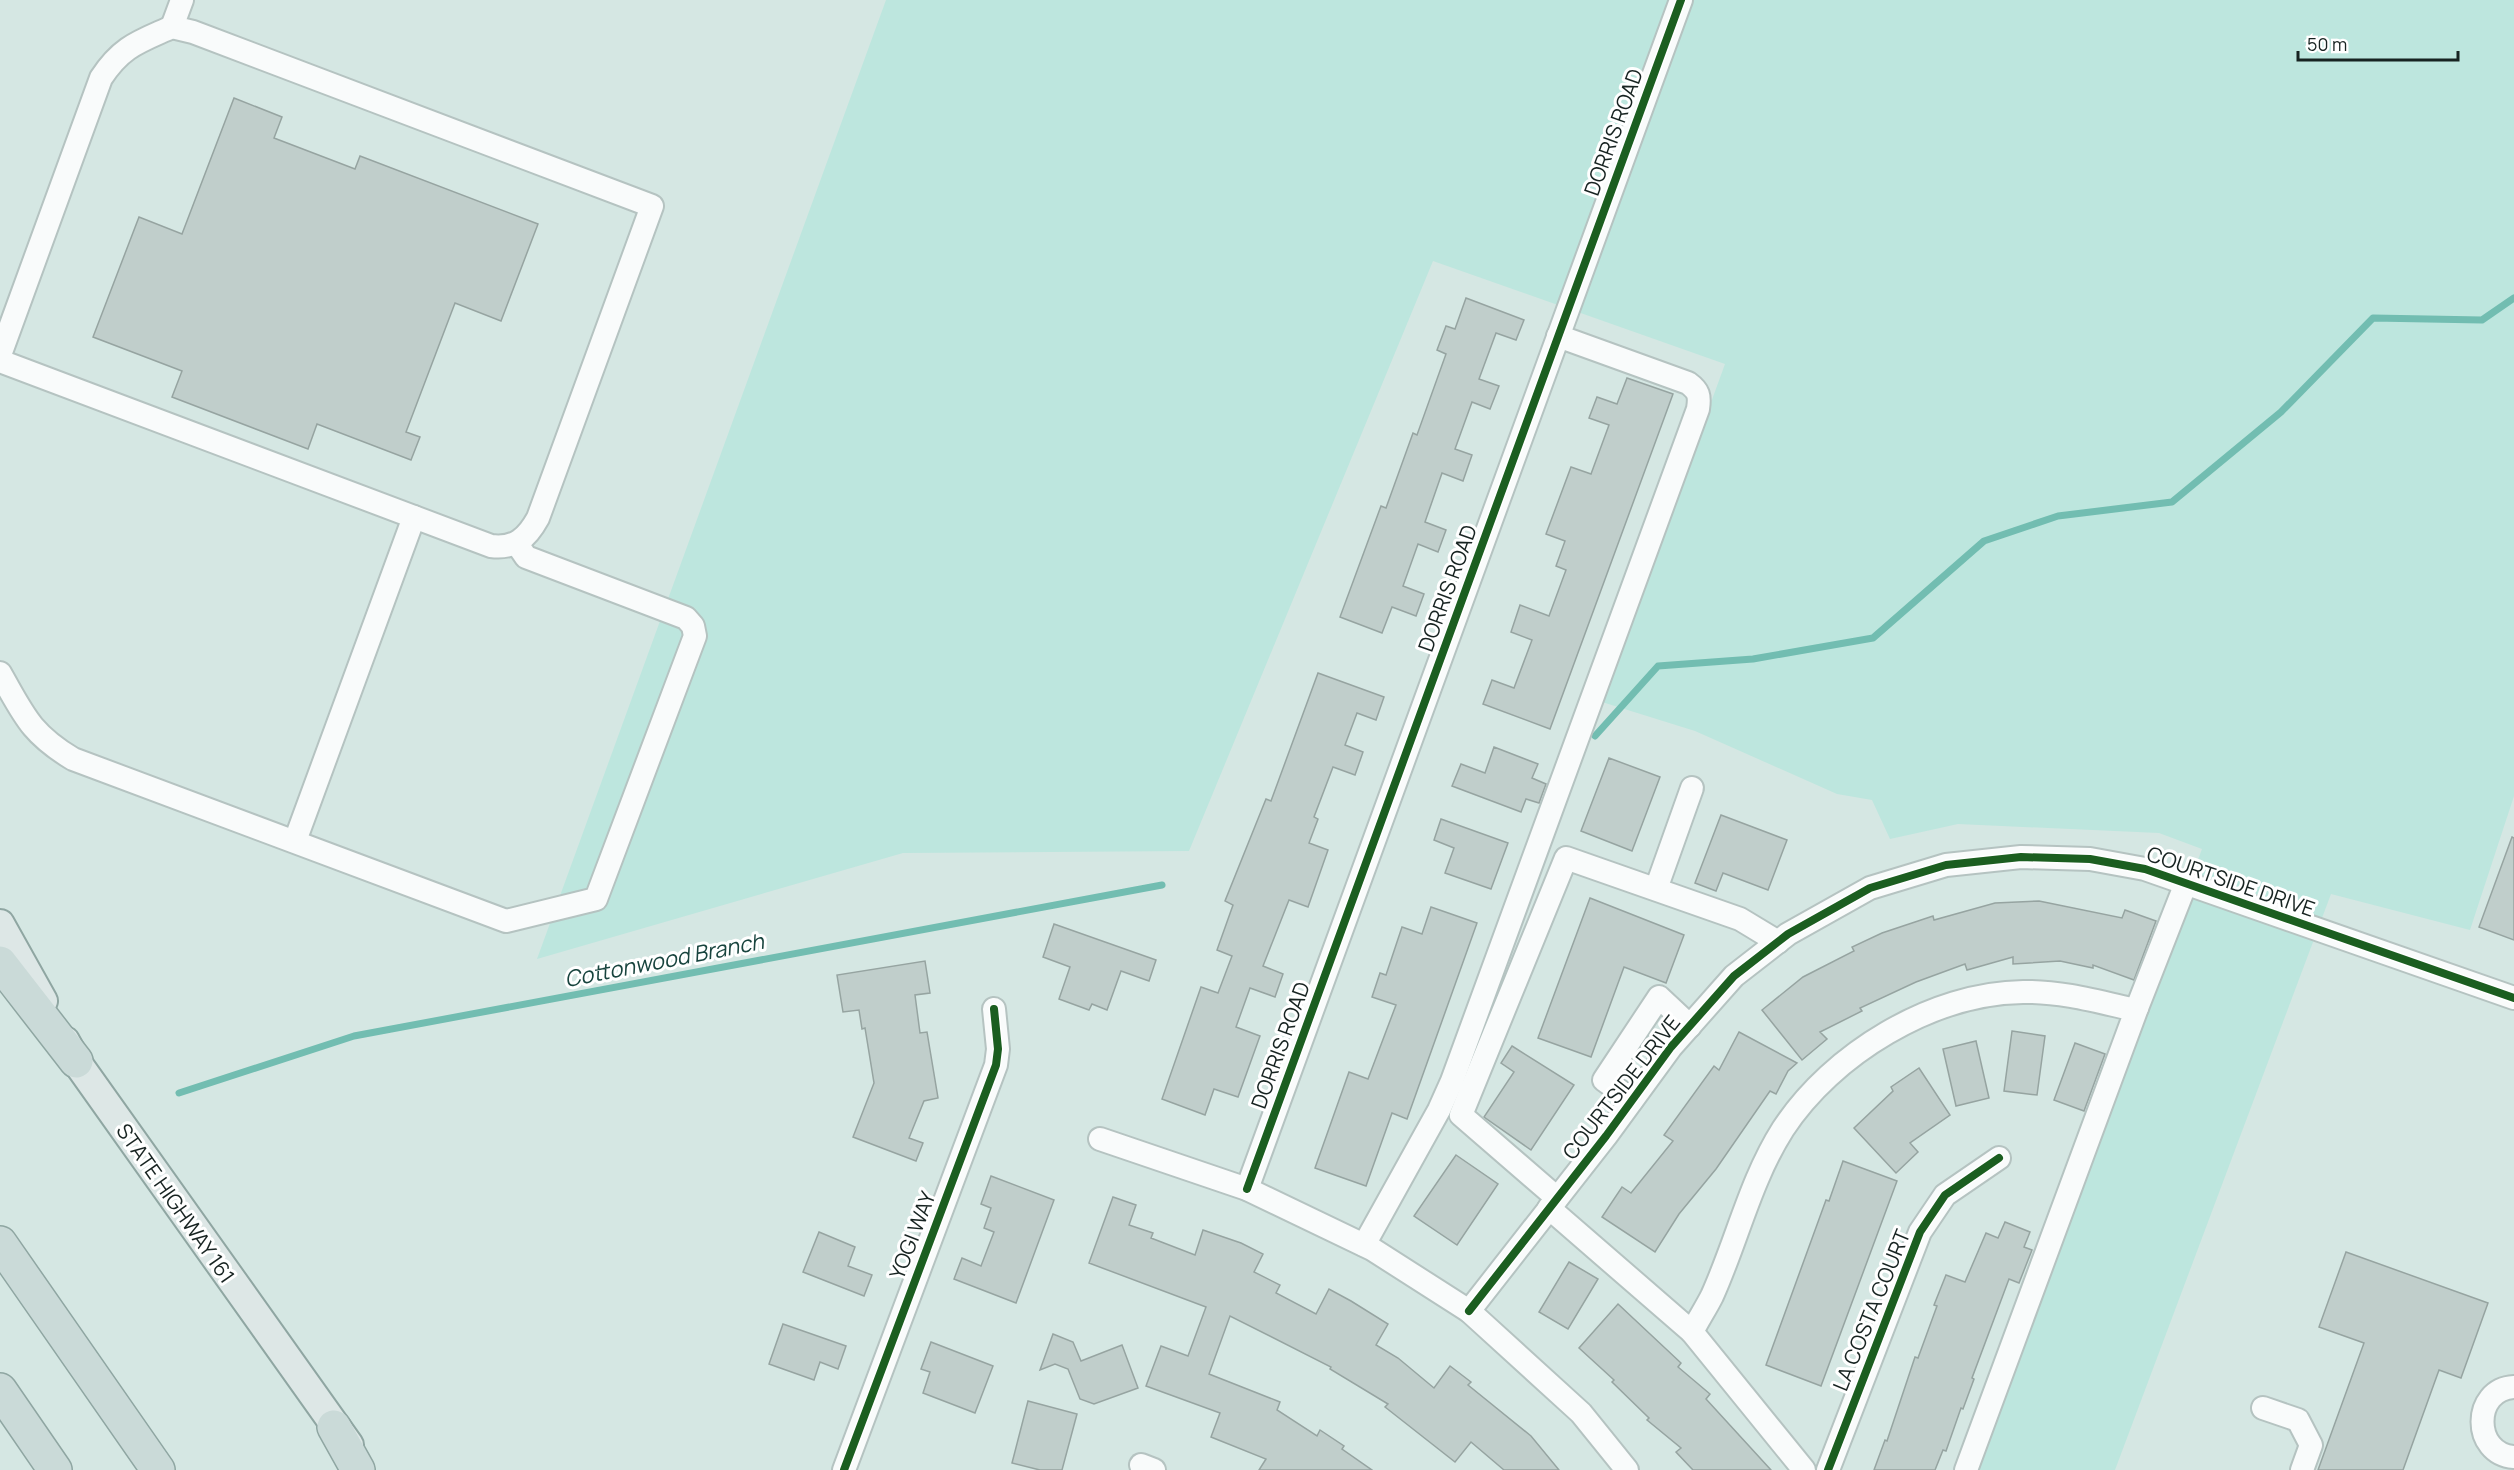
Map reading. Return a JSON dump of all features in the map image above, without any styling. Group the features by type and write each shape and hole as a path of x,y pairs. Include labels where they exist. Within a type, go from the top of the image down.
{"highway":[{"path":"0,963 76,1061"},
{"path":"0,1243 158,1470"},
{"path":"0,1390 55,1470"},
{"path":"334,1427 358,1470"}],"main road":[{"name":"STATE HIGHWAY 161","path":"0,924 76,1061 334,1427 369,1470"}],"street":[{"path":"172,27 182,0"},
{"name":"DORRIS ROAD","path":"1247,1189 1681,0"},
{"path":"0,356 101,78 112,61 125,49 172,27 193,32 652,206 538,518 529,535 517,544 503,548 491,546 0,361"},
{"path":"1364,1245 1439,1110 1452,1081 1698,409 1700,396 1696,389 1688,383 1558,336"},
{"path":"295,841 414,517"},
{"path":"0,673 28,723 48,744 73,759 506,921 596,899 695,636 693,626 686,618 526,557 517,544"},
{"path":"1656,889 1692,788"},
{"name":"COURTSIDE DRIVE","path":"1469,1311 1671,1047 1734,976 1778,942 1870,888 1946,865 2021,857 2090,859 2145,869 2514,998"},
{"path":"1778,942 1740,919 1566,858 1461,1115 1692,1332 1804,1470"},
{"path":"1966,1470 2137,1008 2186,883"},
{"path":"1692,1332 1712,1296 1757,1178 1784,1129 1816,1090 1850,1058 1897,1026 1938,1009 1985,996 2023,992 2058,994 2131,1009 2137,1008"},
{"path":"1632,1100 1604,1080 1659,996 1690,1026"},
{"name":"YOGI WAY","path":"844,1470 996,1065 998,1049 994,1009"},
{"path":"1100,1139 1247,1189 1364,1245 1469,1311 1581,1413 1627,1470"},
{"name":"LA COSTA COURT","path":"1828,1470 1920,1232 1945,1195 1999,1158"},
{"path":"2514,1387 2498,1391 2490,1399 2481,1421 2483,1433 2489,1443 2497,1451 2514,1456"},
{"path":"2263,1408 2298,1420 2311,1445 2302,1470"}],"green space":[{"path":"886,0 2514,0 2514,796 2470,930 2331,894 2115,1470 1971,1470 2202,849 2159,833 1958,824 1890,839 1872,800 1837,794 1695,731 1602,702 1725,364 1433,261 1189,851 903,853 537,959"}],"building":[{"path":"234,98 282,117 274,138 355,169 360,156 538,224 501,321 455,303 406,432 420,437 411,460 317,424 308,449 172,397 182,371 93,337 139,217 182,234"},
{"path":"1466,298 1524,320 1516,340 1496,333 1479,379 1499,386 1490,409 1472,402 1455,449 1472,455 1463,481 1442,473 1425,522 1446,530 1438,552 1418,544 1403,586 1424,594 1416,616 1392,607 1382,633 1340,617 1381,506 1386,508 1413,433 1417,435 1446,354 1437,350 1446,326 1455,329"},
{"path":"1627,378 1673,394 1550,729 1483,704 1492,680 1514,688 1532,640 1511,632 1520,605 1549,616 1566,570 1556,566 1565,541 1546,534 1571,467 1591,474 1609,425 1589,418 1597,397 1617,404"},
{"path":"1318,673 1384,697 1376,720 1357,713 1345,745 1363,752 1355,775 1333,767 1314,817 1318,819 1309,843 1328,850 1308,907 1289,900 1263,966 1283,974 1275,997 1250,988 1236,1027 1260,1036 1238,1097 1214,1089 1205,1115 1162,1099 1201,987 1218,993 1232,956 1217,950 1233,905 1225,901 1266,799 1271,801"},
{"path":"1494,747 1538,764 1532,778 1546,784 1539,803 1526,799 1521,812 1452,786 1461,764 1485,773"},
{"path":"1609,758 1660,777 1632,851 1581,831"},
{"path":"1721,815 1787,840 1768,890 1723,873 1716,891 1695,883"},
{"path":"1441,819 1508,843 1491,889 1445,873 1454,848 1434,840"},
{"path":"2512,837 2514,838 2514,940 2479,927"},
{"path":"1590,898 1684,935 1666,983 1624,967 1591,1057 1538,1038"},
{"path":"2039,901 2122,918 2125,910 2156,921 2134,980 2093,965 2093,968 2060,961 2013,964 2013,957 1967,970 1965,964 1916,982 1860,1008 1862,1011 1820,1032 1827,1039 1802,1060 1762,1010 1803,977 1854,951 1852,947 1882,933 1933,916 1934,920 1995,903"},
{"path":"1431,907 1477,923 1407,1119 1392,1113 1366,1186 1315,1168 1349,1072 1368,1079 1396,1005 1372,997 1380,973 1386,975 1402,927 1422,934"},
{"path":"1054,924 1156,960 1149,981 1121,971 1107,1010 1092,1004 1089,1010 1059,999 1070,967 1043,957"},
{"path":"925,961 930,993 915,995 920,1033 927,1032 938,1098 924,1101 909,1138 923,1143 916,1161 853,1137 874,1083 865,1028 862,1029 859,1010 843,1012 837,975"},
{"path":"2012,1031 2045,1036 2037,1095 2004,1091"},
{"path":"1739,1032 1797,1063 1788,1071 1776,1094 1770,1091 1716,1169 1679,1214 1655,1252 1602,1217 1622,1187 1631,1193 1673,1141 1664,1135 1714,1066 1719,1070"},
{"path":"1976,1041 1989,1098 1956,1106 1943,1049"},
{"path":"2075,1043 2105,1054 2084,1111 2054,1100"},
{"path":"1512,1046 1574,1085 1531,1150 1484,1117 1514,1072 1501,1063"},
{"path":"1919,1068 1950,1115 1910,1143 1918,1152 1896,1173 1854,1128 1893,1091 1891,1087"},
{"path":"1456,1155 1498,1184 1457,1245 1414,1216"},
{"path":"1843,1161 1897,1181 1821,1386 1766,1365 1826,1200 1829,1201"},
{"path":"991,1176 1054,1200 1016,1303 954,1279 962,1258 981,1266 994,1232 984,1228 991,1208 981,1204"},
{"path":"1113,1197 1136,1205 1129,1225 1153,1233 1151,1238 1195,1255 1203,1230 1241,1243 1263,1254 1254,1272 1280,1285 1276,1293 1316,1314 1329,1289 1351,1301 1388,1324 1376,1345 1398,1358 1434,1388 1450,1366 1471,1382 1468,1385 1531,1436 1559,1470 1504,1470 1471,1442 1455,1462 1385,1407 1388,1404 1330,1369 1331,1367 1230,1316 1209,1374 1280,1402 1277,1410 1317,1436 1320,1430 1344,1446 1342,1449 1372,1470 1259,1470 1266,1459 1211,1437 1220,1413 1146,1386 1161,1346 1188,1356 1206,1307 1089,1263"},
{"path":"2005,1222 2030,1232 2024,1247 2032,1250 2019,1283 2009,1279 1946,1451 1943,1450 1935,1470 1874,1470 1885,1440 1887,1441 1915,1357 1918,1358 1946,1275 1965,1282 1986,1233 1998,1238"},
{"path":"819,1232 855,1247 848,1266 872,1275 864,1296 803,1272"},
{"path":"2346,1252 2488,1303 2461,1378 2439,1370 2403,1470 2318,1470 2364,1343 2319,1327"},
{"path":"1569,1262 1598,1279 1568,1329 1539,1312"},
{"path":"1618,1304 1681,1363 1678,1367 1710,1394 1706,1399 1771,1470 1693,1470 1676,1452 1681,1448 1647,1420 1649,1418 1612,1382 1614,1380 1579,1348"},
{"path":"783,1324 846,1346 838,1369 820,1362 814,1380 769,1364"},
{"path":"1053,1334 1073,1342 1081,1361 1122,1345 1138,1388 1094,1404 1080,1399 1068,1369 1055,1364 1040,1370"},
{"path":"931,1342 993,1366 975,1413 923,1393 930,1372 921,1369"},
{"path":"1028,1401 1077,1414 1062,1470 1040,1470 1012,1463"}],"waterway":[{"name":"Cottonwood Branch","path":"1595,736 1658,666 1753,659 1873,638 1984,541 2058,516 2172,502 2281,412 2373,318 2482,320 2514,298"},
{"name":"Cottonwood Branch","path":"179,1093 354,1036 1162,885"}],"cycle path":[{"path":"1247,1189 1681,0"},
{"path":"1469,1311 1606,1136 1671,1047 1734,976 1788,934 1870,888 1946,865 2021,857 2090,859 2145,869 2514,998"},
{"path":"844,1470 996,1065 998,1049 994,1009"},
{"path":"1828,1470 1920,1232 1945,1195 1999,1158"}]}
